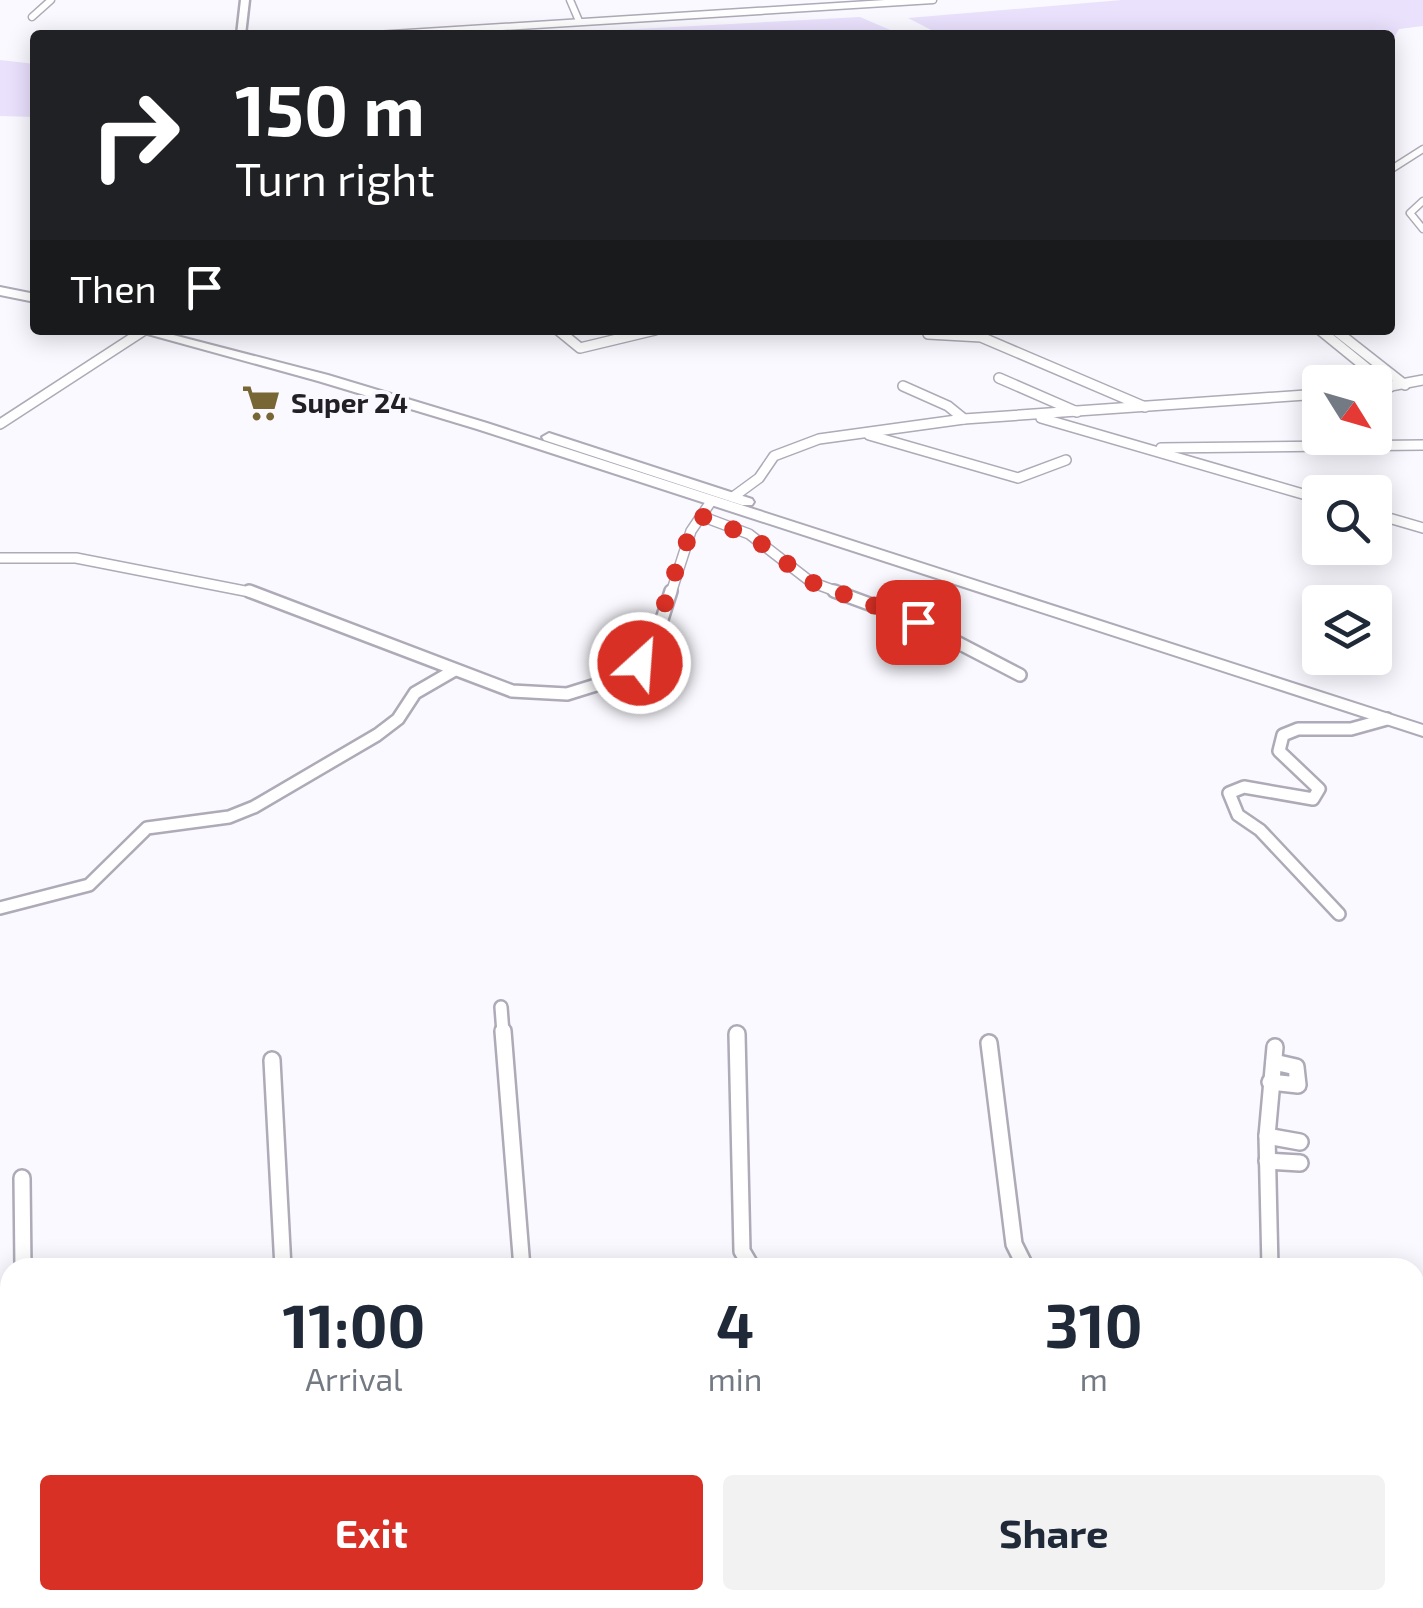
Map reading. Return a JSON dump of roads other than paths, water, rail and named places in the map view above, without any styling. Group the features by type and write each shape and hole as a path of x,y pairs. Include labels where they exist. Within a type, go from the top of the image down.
{"highway":[{"path":"0,291 30,297"},
{"path":"0,300 30,306"},
{"path":"156,335 401,401 598,466 706,510 1423,731"},
{"path":"195,335 410,394 1423,722"},
{"path":"598,466 604,459 694,484"}],"main road":[{"path":"241,30 244,0"}],"street":[{"path":"32,18 51,0"},
{"path":"570,0 579,21"},
{"path":"726,0 733,12"},
{"path":"448,30 934,0"},
{"path":"1395,166 1423,149"},
{"path":"1395,158 1402,160"},
{"path":"1423,201 1410,213 1423,229"},
{"path":"0,424 135,335"},
{"path":"564,335 580,348 646,335"},
{"path":"946,335 981,337"},
{"path":"976,335 1148,408"},
{"path":"1326,335 1363,365"},
{"path":"1341,335 1405,385"},
{"path":"998,378 1081,414"},
{"path":"1392,387 1423,380"},
{"path":"903,386 948,406 964,420"},
{"path":"733,497 790,447 862,432 964,420 1302,395"},
{"path":"1038,416 1302,494"},
{"path":"862,432 1018,478 1066,460"},
{"path":"1142,448 1423,445"},
{"path":"0,558 76,558 238,587 453,671 540,696 567,694 625,676 640,663 658,632 691,531 706,510 754,538 811,582 918,622 1020,675"},
{"path":"1392,519 1423,528"},
{"path":"0,908 88,885 147,828 229,817 254,808 377,734 398,719 415,693 453,671"},
{"path":"1339,914 1260,830 1238,814 1230,793 1244,787 1313,799 1319,789 1279,751 1283,735 1298,729 1351,729 1387,719"},
{"path":"502,1006 521,1258"},
{"path":"737,1034 742,1251 746,1258"},
{"path":"989,1044 1014,1244 1021,1258"},
{"path":"1270,1082 1298,1085 1296,1068 1274,1054 1270,1082 1267,1161 1270,1258"},
{"path":"272,1060 282,1258"},
{"path":"1268,1136 1300,1142"},
{"path":"1267,1161 1300,1162"},
{"path":"22,1178 23,1258"}],"place":[{"name":"Super 24","path":"261,403"}]}
